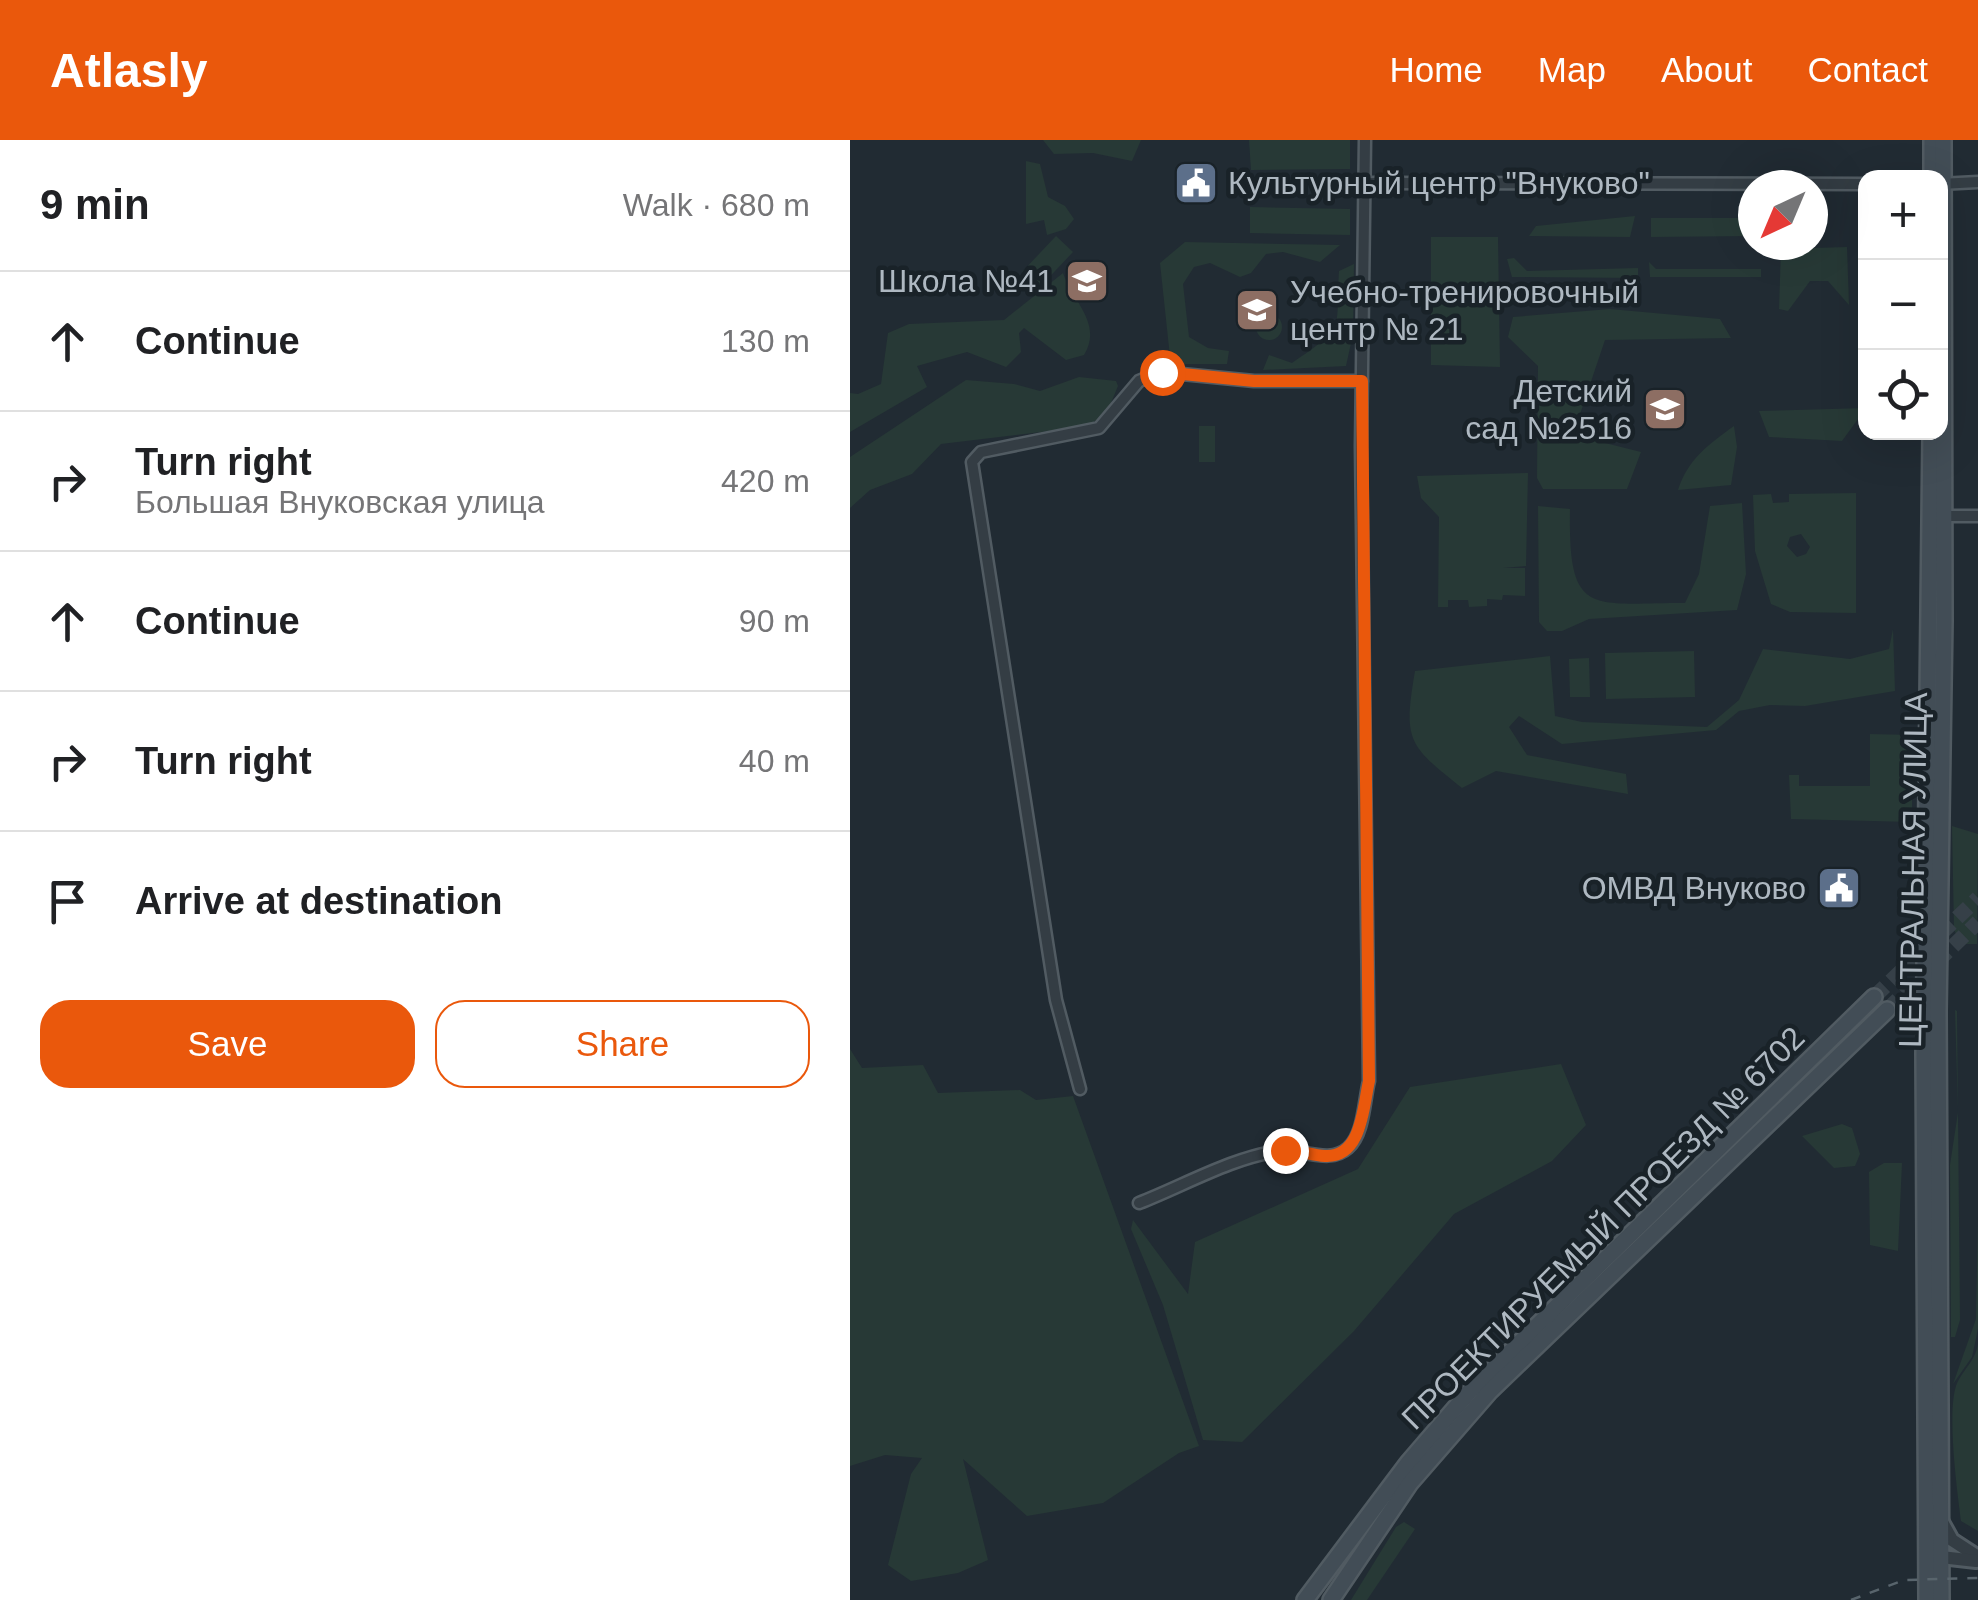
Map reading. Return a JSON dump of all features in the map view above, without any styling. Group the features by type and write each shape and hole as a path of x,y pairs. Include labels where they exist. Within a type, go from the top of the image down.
{"main road":[{"name":"ЦЕНТРАЛЬНАЯ УЛИЦА","path":"1932,140 1937,170"},
{"name":"ЦЕНТРАЛЬНАЯ УЛИЦА","path":"1940,170 1943,140"},
{"name":"ЦЕНТРАЛЬНАЯ УЛИЦА","path":"1927,1600 1940,1517 1939,260"},
{"name":"ЦЕНТРАЛЬНАЯ УЛИЦА","path":"1932,440 1938,516 1924,1040 1934,1554 1940,1600"},
{"name":"ПРОЕКТИРУЕМЫЙ ПРОЕЗД № 6702","path":"1305,1600 1408,1463 1470,1391 1874,997"},
{"name":"ПРОЕКТИРУЕМЫЙ ПРОЕЗД № 6702","path":"1331,1600 1410,1483 1490,1391 1887,1010"}],"street":[{"path":"1139,1203 1268,1153 1294,1150 1326,1156 1348,1148 1357,1134 1369,1081 1362,381 1365,140"},
{"path":"1948,182 1978,182"},
{"path":"1364,183 1858,184"},
{"path":"1080,1089 1052,981 972,462 981,452 1098,428 1139,381 1162,372 1254,381 1362,381"},
{"path":"1938,516 1978,516"},
{"path":"1940,1517 1952,1540 1978,1559"},
{"path":"1934,1554 1978,1559"}],"green space":[{"path":"1043,140 1141,140 1132,161 1093,153 1054,154"},
{"path":"1249,140 1350,140 1350,169 1251,170"},
{"path":"1026,161 1040,164 1048,197 1065,206 1074,219 1066,229 1047,235 1044,220 1026,224"},
{"path":"1250,207 1350,209 1350,235 1250,233"},
{"path":"1635,216 1630,237 1529,236 1536,226"},
{"path":"1651,218 1738,218 1738,236 1651,237"},
{"path":"1056,236 1073,252 1039,288 1022,272"},
{"path":"1431,237 1498,237 1500,367 1431,365"},
{"path":"1185,242 1340,245 1320,262 1283,252 1266,254 1251,273 1240,277 1210,263 1194,267 1183,284 1189,337 1208,348 1229,351 1227,364 1176,364 1170,357 1160,263"},
{"path":"1847,247 1849,305 1828,281 1810,281 1788,311 1779,309 1781,260 1828,260 1828,248"},
{"path":"1514,258 1527,271 1638,268 1638,278 1512,277 1507,259"},
{"path":"1649,262 1656,269 1761,269 1761,277 1650,277"},
{"path":"1354,264 1353,334 1346,366 1263,370 1269,355 1292,363 1330,333 1337,316 1339,271"},
{"path":"1063,273 1088,323 1089,344 1084,355 1066,360 1024,328 1019,333 1021,352 1006,367 967,352 917,366 927,387 850,432 850,393 858,394 881,384 888,333 909,324 1004,320"},
{"path":"1610,309 1720,319 1731,338 1605,340 1573,435 1641,452 1627,489 1543,489 1537,478 1538,366 1508,337 1513,317"},
{"path":"1269,314 1278,318 1282,327 1278,336 1269,340 1260,336 1256,327 1260,318"},
{"path":"1079,377 1116,381 1118,386 1106,415 1084,427 941,444 912,474 870,490 850,508 850,457 966,380 1014,384 1040,391"},
{"path":"1858,408 1858,419 1842,441 1769,437 1759,411"},
{"path":"1199,426 1215,426 1215,462 1199,462"},
{"path":"1734,426 1737,447 1731,485 1678,490 1693,461"},
{"path":"1528,473 1526,566 1503,568 1525,568 1525,596 1503,595 1502,600 1487,599 1487,606 1469,607 1468,600 1448,600 1448,607 1438,607 1439,517 1421,498 1417,476"},
{"path":"1856,493 1856,613 1790,612 1771,604 1755,551 1753,495 1771,494 1773,503 1789,502 1789,494","holes":["1801,534 1810,547 1806,554 1797,557 1787,546 1790,537"]},
{"path":"1742,503 1746,574 1737,610 1589,619 1562,631 1547,631 1539,622 1538,506 1570,509 1570,544 1580,587 1591,597 1627,604 1685,603 1699,574 1710,506"},
{"path":"1893,629 1895,691 1805,706 1770,705 1739,711 1716,730 1562,744 1519,716 1509,727 1527,755 1626,774 1628,794 1496,771 1462,788 1420,751 1410,727 1415,671 1550,656 1555,716 1582,722 1707,727 1739,700 1763,649 1850,659 1889,649"},
{"path":"1694,651 1695,697 1606,699 1605,653"},
{"path":"1589,658 1590,697 1570,697 1569,659"},
{"path":"1870,734 1912,735 1912,822 1791,819 1789,775 1799,775 1799,786 1870,786"},
{"path":"1952,826 1978,834 1977,944 1962,944 1954,930"},
{"path":"1955,1010 1957,1011 1958,1111"},
{"path":"850,1049 862,1068 923,1065 938,1093 1020,1090 1036,1100 1073,1096 1199,1446 1179,1453 1103,1503 1027,1516 963,1459 988,1560 958,1573 911,1581 888,1565 911,1474 922,1458 885,1455 850,1466"},
{"path":"1561,1064 1586,1125 1552,1161 1454,1214 1354,1331 1242,1442 1203,1440 1163,1305 1131,1229 1133,1220 1188,1294 1195,1242 1358,1169 1410,1087"},
{"path":"1958,1112 1960,1320 1955,1337 1951,1337 1950,1165"},
{"path":"1842,1124 1852,1128 1860,1154 1855,1166 1834,1168 1802,1136"},
{"path":"1884,1163 1902,1163 1898,1251 1870,1245 1869,1172"},
{"path":"1978,1217 1978,1329 1972,1357 1953,1384 1976,1319"},
{"path":"1978,1344 1978,1531 1961,1521 1952,1415 1956,1386"},
{"path":"1404,1522 1415,1529 1367,1600 1351,1600 1396,1527"}],"tunnel":[{"path":"1874,997 1978,898"},
{"path":"1887,1010 1978,922"}],"railway":[{"path":"1851,1600 1904,1580 1978,1578"}],"place":[{"name":"Культурный центр \"Внуково\"","path":"1196,183"},
{"name":"Школа №41","path":"1087,281"},
{"name":"Учебно-тренировочный центр № 21","path":"1257,310"},
{"name":"Детский сад №2516","path":"1665,409"},
{"name":"ОМВД Внуково","path":"1839,888"}],"route":[{"path":"1162,372 1254,381 1362,381 1369,1081 1357,1134 1348,1148 1326,1156 1285,1150"}]}
